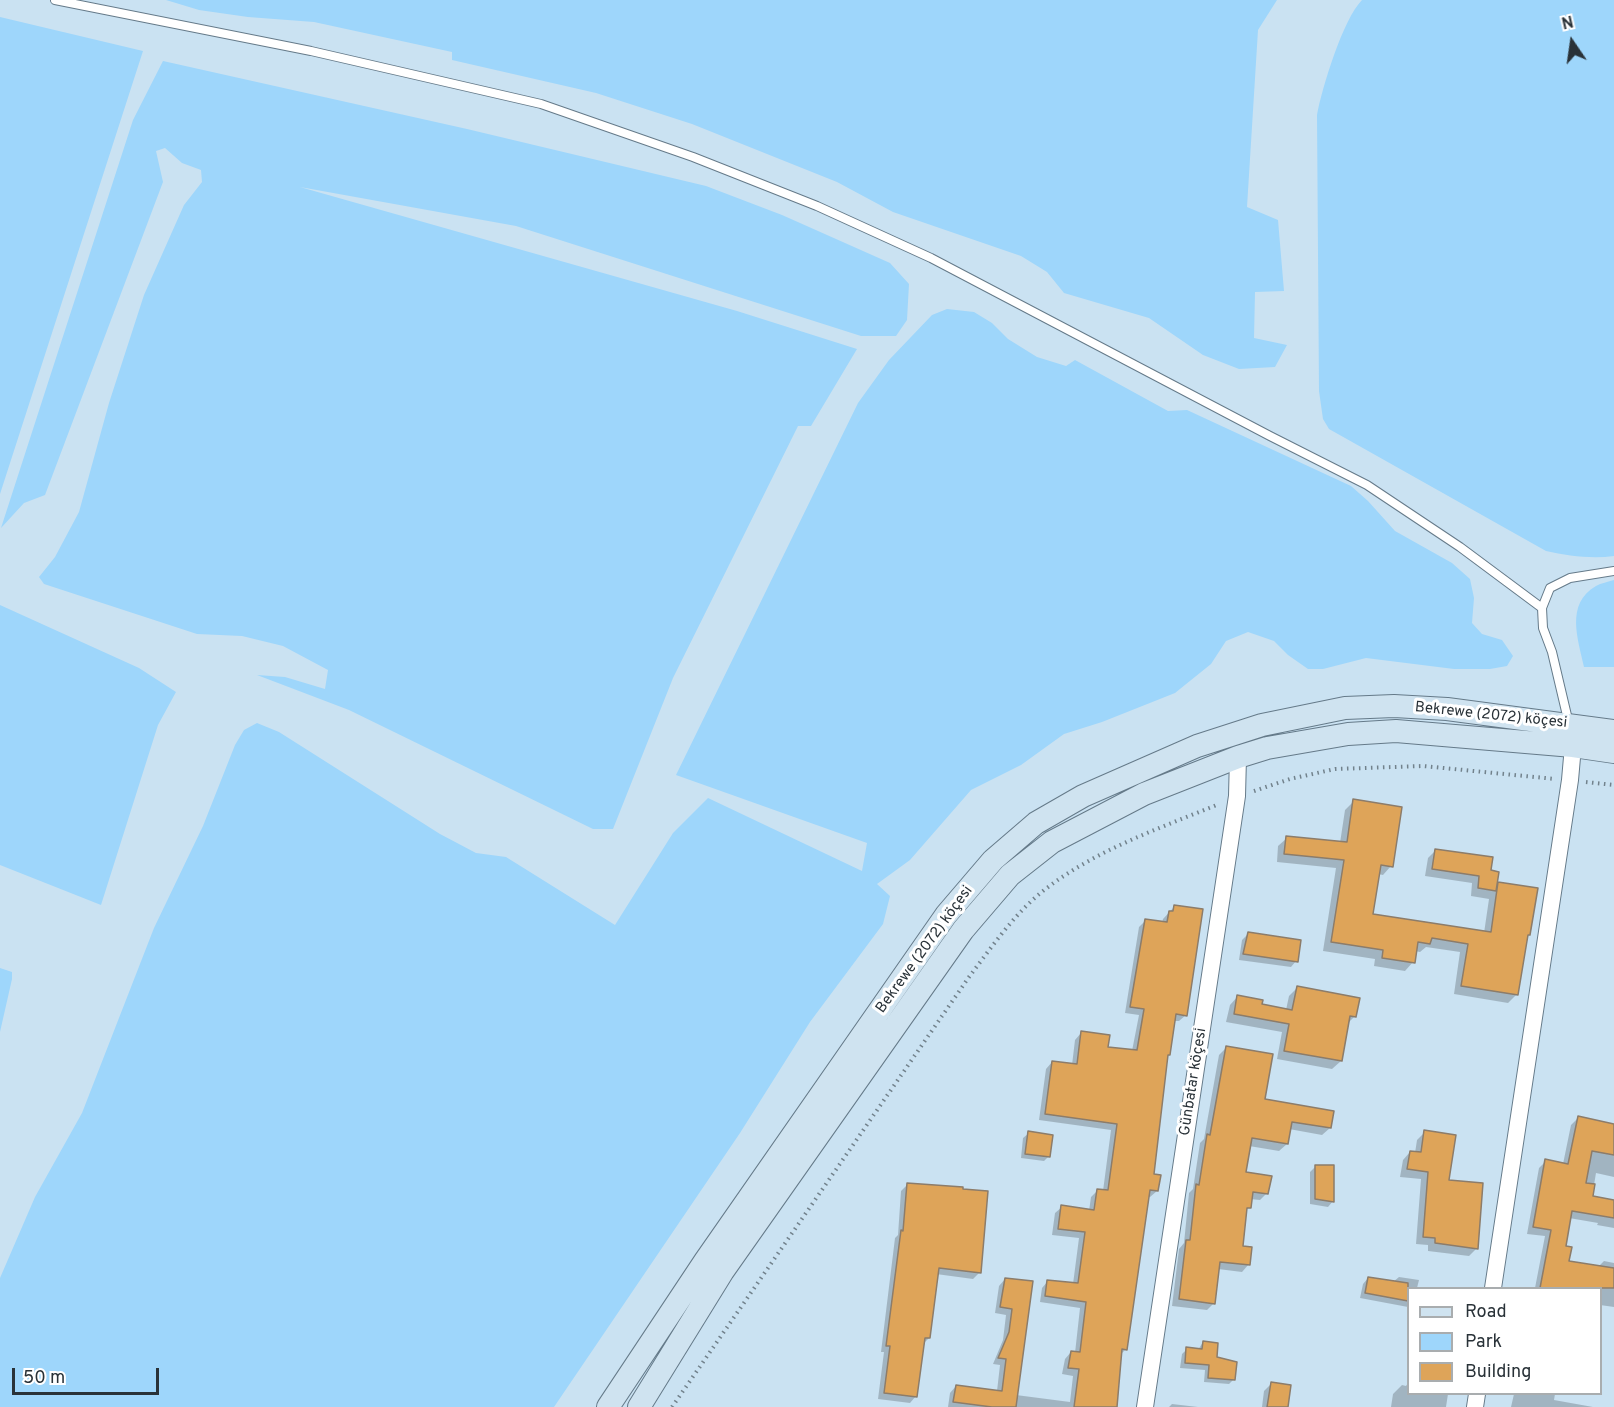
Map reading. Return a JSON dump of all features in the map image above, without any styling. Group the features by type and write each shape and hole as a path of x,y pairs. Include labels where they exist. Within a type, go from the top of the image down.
{"main road":[{"name":"Bekrewe (2072) köçesi","path":"608,1407 712,1252 946,915 993,860 1036,823 1083,796 1197,746 1262,725 1345,708 1394,706 1447,708 1571,735 1614,752"},
{"name":"Bekrewe (2072) köçesi","path":"639,1407 723,1271 963,930 1010,875 1052,842 1144,794 1267,748 1348,734 1396,731 1571,735 1614,731"}],"street":[{"path":"1493,1287 1570,780 1571,735"},
{"name":"Günbatar köçesi","path":"1145,1407 1237,796 1238,757"}],"lane":[{"path":"55,0 311,51 541,104 693,157 817,206 931,258 1367,485 1460,547 1542,608"},
{"path":"1571,735 1552,652 1543,628 1542,608 1550,588 1570,578 1614,571"}],"path":[{"path":"672,1407 969,977 1003,932 1041,892 1094,856 1237,796 1290,779 1335,769 1423,766 1614,785"}],"green space":[{"path":"166,0 1277,0 1258,30 1247,207 1278,220 1284,291 1255,292 1254,338 1287,345 1275,367 1239,369 1203,355 1149,318 1064,293 1047,272 1021,256 893,212 837,182 692,124 596,93 452,60 452,52 314,22 248,17 199,10"},
{"path":"1362,0 1614,0 1614,556 1580,557 1546,551 1329,429 1323,419 1319,391 1317,115 1323,88 1341,38"},
{"path":"0,17 143,51 0,494"},
{"path":"163,61 467,129 706,186 782,215 890,263 909,284 907,320 896,336 861,336 516,226 300,187 737,311 857,349 811,426 798,426 673,678 613,829 593,829 349,710 257,675 285,677 325,689 328,670 283,646 242,636 197,634 44,584 39,577 55,557 79,512 109,403 144,295 184,205 202,182 201,170 182,163 165,148 156,151 163,182 45,495 24,503 1,528 133,120"},
{"path":"947,309 974,312 992,323 1008,339 1037,357 1066,366 1075,360 1168,411 1187,410 1351,486 1395,531 1452,563 1470,579 1474,598 1472,623 1482,634 1502,640 1513,656 1507,666 1490,669 1454,669 1366,658 1323,669 1308,669 1288,655 1274,641 1248,632 1226,641 1211,664 1175,693 1102,722 1064,734 1021,765 971,790 910,860 877,884 890,896 883,924 810,1022 740,1133 554,1407 0,1407 0,1278 35,1197 82,1113 154,928 203,826 235,745 244,730 257,723 279,732 440,834 476,853 506,857 615,925 673,833 708,798 862,871 867,843 676,775 858,403 889,360 932,315"},
{"path":"1614,580 1614,667 1584,667 1576,623 1580,602 1596,586"},
{"path":"0,605 139,668 176,692 158,725 101,905 0,865"},
{"path":"0,968 12,972 12,979 0,1032"}],"building":[{"path":"1353,799 1402,807 1393,867 1381,865 1373,914 1491,932 1498,882 1538,888 1518,995 1461,986 1468,944 1432,938 1430,944 1418,942 1415,963 1382,958 1383,950 1331,942 1344,860 1284,854 1286,836 1347,842"},
{"path":"1435,849 1493,857 1491,870 1499,872 1496,891 1478,888 1479,876 1432,869"},
{"path":"1174,905 1203,909 1187,1016 1176,1014 1170,1055 1168,1055 1154,1174 1161,1175 1158,1191 1150,1190 1127,1350 1122,1349 1117,1407 1074,1407 1079,1369 1068,1368 1071,1351 1080,1352 1086,1302 1045,1296 1047,1280 1078,1283 1085,1232 1058,1229 1061,1205 1094,1210 1097,1189 1108,1190 1117,1124 1045,1114 1052,1061 1077,1064 1081,1031 1110,1035 1108,1047 1137,1050 1144,1009 1130,1007 1145,919 1167,922 1169,911 1173,911"},
{"path":"1248,932 1301,940 1298,962 1243,954"},
{"path":"1297,986 1360,998 1356,1017 1350,1016 1342,1061 1284,1051 1289,1024 1234,1014 1237,995 1263,1000 1262,1004 1292,1010"},
{"path":"1226,1046 1273,1054 1265,1099 1334,1111 1331,1128 1292,1122 1288,1144 1252,1138 1246,1172 1272,1176 1268,1194 1253,1192 1251,1208 1247,1208 1243,1246 1252,1247 1250,1265 1220,1262 1215,1304 1179,1299 1186,1240 1190,1240 1196,1184 1199,1185 1207,1134 1210,1135"},
{"path":"1578,1116 1614,1124 1614,1155 1592,1151 1586,1183 1595,1184 1593,1196 1614,1200 1614,1218 1572,1211 1566,1246 1572,1247 1569,1261 1614,1268 1614,1288 1540,1287 1551,1230 1533,1227 1545,1159 1568,1164"},
{"path":"1424,1130 1456,1135 1449,1180 1483,1183 1478,1249 1435,1243 1435,1238 1423,1237 1428,1172 1407,1169 1410,1151 1421,1152"},
{"path":"1028,1131 1053,1135 1050,1157 1025,1154"},
{"path":"1315,1165 1334,1165 1334,1202 1315,1199"},
{"path":"907,1183 988,1191 981,1273 939,1268 930,1338 925,1338 917,1397 884,1393 890,1346 886,1346 901,1230 903,1231"},
{"path":"1368,1277 1408,1283 1407,1301 1365,1293"},
{"path":"1005,1278 1033,1281 1016,1407 992,1407 953,1402 956,1385 1002,1391 1006,1359 998,1358 1009,1332 1012,1309 1000,1307"},
{"path":"1203,1341 1218,1343 1217,1357 1237,1362 1235,1380 1208,1378 1209,1365 1185,1363 1186,1347 1202,1349"},
{"path":"1271,1382 1291,1385 1288,1407 1267,1407"}]}
